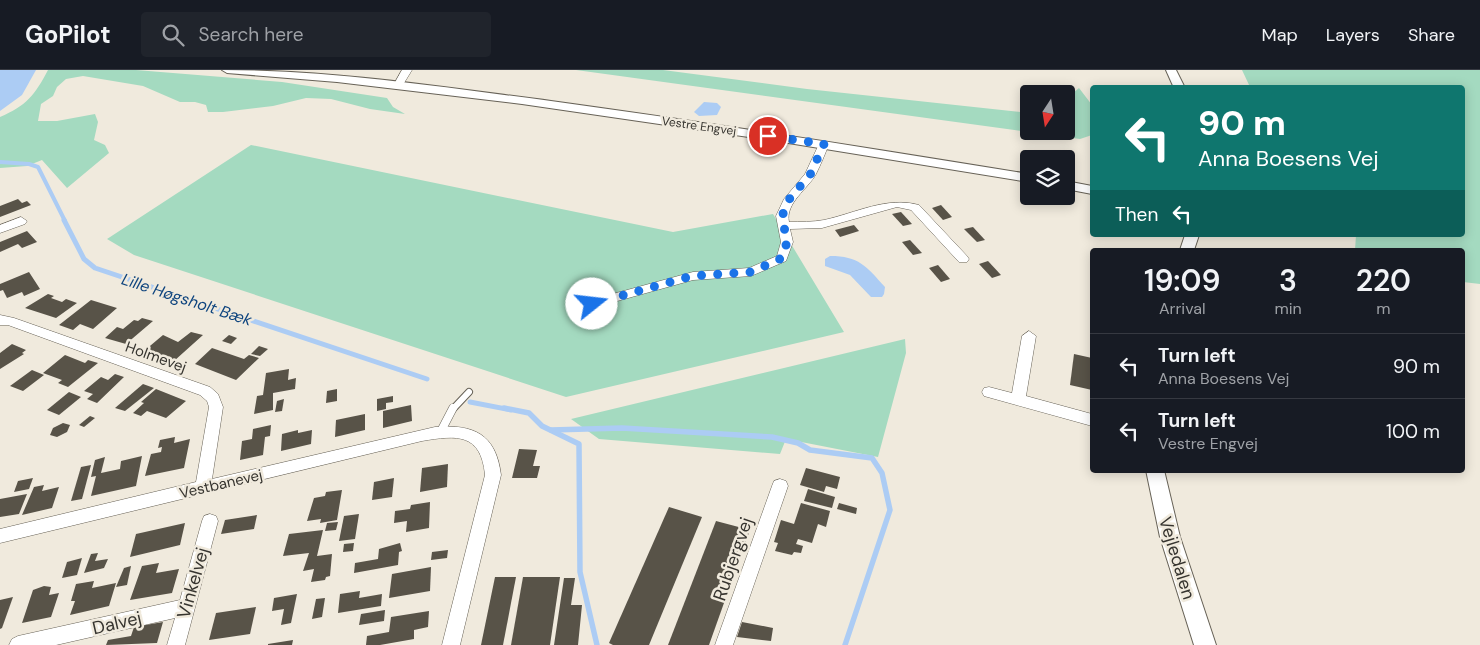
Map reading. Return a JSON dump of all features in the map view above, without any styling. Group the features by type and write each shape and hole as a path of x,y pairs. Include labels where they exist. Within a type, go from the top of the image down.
{"street":[{"name":"Vestre Engvej","path":"227,70 398,86 678,122 1020,177"},
{"path":"398,86 407,70"},
{"path":"1171,70 1178,85"},
{"path":"592,304 692,276 751,272 782,258 787,242 782,216 790,198 810,175 824,144"},
{"path":"1075,187 1090,190"},
{"path":"784,226 822,224 897,204 905,204 915,207 963,259"},
{"path":"0,229 21,221"},
{"name":"Holmevej","path":"0,320 9,321 205,391 213,398 216,406 203,488"},
{"path":"1018,400 1029,336"},
{"path":"989,392 1090,419"},
{"name":"Vestbanevej","path":"0,536 441,431 460,431 474,436 486,447 493,459 490,490 451,645"},
{"name":"Vejledalen","path":"1156,473 1162,508 1184,586 1206,645"},
{"name":"Rubjergvej","path":"724,645 780,486"},
{"name":"Vinkelvej","path":"176,645 210,521"},
{"name":"Dalvej","path":"18,645 186,607"}],"lane":[{"path":"441,431 454,406 468,392"}],"green space":[{"path":"48,70 136,70 282,82 387,98 393,107 405,114 370,109 331,99 306,98 273,106 208,112 206,105 195,102 180,102 143,86 83,76 66,79 57,87 53,96 41,104 38,121 57,121 95,114 98,122 94,140 105,145 109,153 67,188 42,160 27,166 0,168 0,117 17,109 29,99"},
{"path":"576,70 663,70 807,89 1020,112 1020,131"},
{"path":"1242,70 1480,70 1480,284 1465,282 1465,248 1355,248 1356,237 1465,237 1465,85 1249,85"},
{"path":"1079,88 1090,102 1090,136 1080,139 1075,138 1075,91"},
{"path":"251,145 673,232 773,214 844,332 566,397 134,255 107,239"},
{"path":"905,339 906,353 878,457 786,439 780,454 599,439 571,419"}],"water":[{"path":"0,70 36,70 22,95 0,111"},
{"path":"704,102 717,103 721,107 717,115 699,116 694,112"},
{"path":"830,256 840,256 855,260 867,268 885,287 882,297 871,297 850,275 825,266 825,259"}],"building":[{"path":"18,199 22,203 27,201 31,205 0,217 0,206"},
{"path":"941,205 952,217 943,220 932,208"},
{"path":"901,212 912,224 903,226 892,214"},
{"path":"854,225 859,231 840,237 835,230"},
{"path":"973,227 985,240 977,242 964,229"},
{"path":"27,231 37,242 22,248 18,244 0,252 0,242"},
{"path":"910,240 922,253 913,255 902,242"},
{"path":"988,261 1001,275 992,278 979,264"},
{"path":"938,265 950,279 941,282 929,268"},
{"path":"29,272 40,289 24,296 22,292 7,298 3,290 0,291 0,284"},
{"path":"48,294 54,296 51,298 62,302 66,299 77,303 56,318 25,308"},
{"path":"91,300 117,308 93,329 80,324 73,330 59,325"},
{"path":"142,318 153,321 126,344 105,338 117,327 123,329 134,320 138,321"},
{"path":"191,332 203,335 174,361 144,351 163,335 178,342"},
{"path":"229,335 237,338 231,344 222,341"},
{"path":"12,344 26,350 22,353 24,354 0,369 0,353"},
{"path":"259,346 268,349 260,356 251,354"},
{"path":"212,348 244,359 249,355 259,358 236,380 195,364"},
{"path":"1074,354 1090,358 1090,390 1070,385"},
{"path":"65,355 85,363 88,360 98,363 68,387 58,383 62,380 43,373"},
{"path":"289,369 288,380 296,378 295,389 273,393 273,410 254,414 257,396 263,395 266,373"},
{"path":"32,370 44,375 23,391 10,386"},
{"path":"115,374 124,377 97,403 87,399 93,394 84,391 101,377 108,380"},
{"path":"143,384 154,388 125,411 115,408"},
{"path":"156,389 186,401 166,418 147,411 141,416 133,413 144,403 141,402"},
{"path":"337,389 337,401 326,403 327,391"},
{"path":"69,392 81,397 59,415 47,410"},
{"path":"393,396 393,402 386,403 386,409 377,411 377,399"},
{"path":"284,399 282,411 275,412 277,401"},
{"path":"411,405 412,421 383,428 383,411"},
{"path":"365,414 365,430 335,437 336,420"},
{"path":"90,416 95,418 84,427 79,425"},
{"path":"63,423 70,425 67,432 57,437 50,435 53,428"},
{"path":"271,425 270,436 265,437 263,455 240,460 242,441 252,439 253,429"},
{"path":"298,430 298,433 312,430 311,444 281,451 282,434"},
{"path":"175,437 174,443 190,439 184,468 145,476 151,454 161,452 162,447 158,448 160,440"},
{"path":"519,449 537,450 533,466 540,466 537,478 512,478"},
{"path":"142,456 136,486 91,496 96,476 91,477 95,460 105,457 101,473 120,469 121,461"},
{"path":"448,464 447,487 420,492 422,468"},
{"path":"91,465 82,499 71,501 81,467"},
{"path":"806,468 840,477 837,489 826,486 824,492 800,485"},
{"path":"33,478 29,489 14,492 18,481"},
{"path":"394,478 392,497 372,500 374,482"},
{"path":"44,485 42,491 59,487 52,508 22,515 34,487"},
{"path":"808,489 835,497 832,508 804,501"},
{"path":"342,490 337,520 320,523 321,519 307,521 314,498 325,496 326,492"},
{"path":"27,494 19,514 0,517 0,499"},
{"path":"430,502 429,528 406,532 407,521 394,523 395,511 410,509 411,505"},
{"path":"801,503 830,511 826,527 818,524 812,543 798,539 796,544 803,546 801,553 794,552 792,555 775,551 778,543 774,542 781,520 794,524"},
{"path":"839,503 857,508 856,514 837,509"},
{"path":"669,507 702,517 649,645 613,645 609,643"},
{"path":"359,514 355,539 339,541 344,516"},
{"path":"257,515 254,529 221,534 225,520"},
{"path":"716,521 750,530 709,645 668,645"},
{"path":"338,522 336,530 325,531 327,523"},
{"path":"185,523 180,545 130,557 136,534"},
{"path":"323,530 317,556 332,554 330,576 326,577 325,580 311,582 314,569 303,571 309,553 283,556 289,534"},
{"path":"354,543 353,551 343,552 344,544"},
{"path":"400,543 402,551 399,552 398,565 354,573 355,563 378,559 379,549"},
{"path":"448,550 447,558 431,560 432,552"},
{"path":"98,553 95,561 108,559 104,568 84,573 91,554"},
{"path":"82,558 77,575 62,578 67,562"},
{"path":"159,563 156,573 179,569 172,593 130,600 142,566"},
{"path":"131,566 127,585 116,587 124,568"},
{"path":"431,567 430,591 389,598 392,574"},
{"path":"495,577 516,577 503,645 481,645"},
{"path":"523,577 560,577 550,645 511,645"},
{"path":"564,578 575,578 571,605 582,605 578,645 554,645"},
{"path":"94,581 92,588 116,583 109,606 70,615 75,601 71,601 76,584"},
{"path":"44,586 51,587 49,595 59,593 51,617 22,623 33,590"},
{"path":"360,591 359,598 382,594 381,606 338,613 340,594"},
{"path":"297,594 291,623 281,625 284,609 272,611 274,598"},
{"path":"13,597 2,628 0,629 0,600"},
{"path":"325,598 322,617 312,619 316,599"},
{"path":"256,607 250,634 209,640 216,613"},
{"path":"385,610 384,621 359,625 361,614"},
{"path":"429,611 428,627 414,630 414,639 380,645 366,645 367,636 389,632 391,617"},
{"path":"163,622 157,643 106,645 108,640 131,636 134,627"},
{"path":"742,622 773,628 771,641 737,637"},
{"path":"293,640 292,645 268,645 268,644"}],"waterway":[{"name":"Lille Høgsholt Bæk","path":"0,162 29,164 38,167 65,221"},
{"name":"Lille Høgsholt Bæk","path":"64,220 84,259 95,268 427,379"},
{"name":"Lille Høgsholt Bæk","path":"470,402 511,410"},
{"name":"Lille Høgsholt Bæk","path":"504,408 529,413 542,426 579,444 580,572 597,645"},
{"path":"551,430 622,428 772,437 798,443 810,450 872,458 882,473 890,510 845,645"}],"route":[{"path":"592,304 692,276 751,272 782,258 787,242 782,216 790,198 810,175 824,144 768,136"}]}
